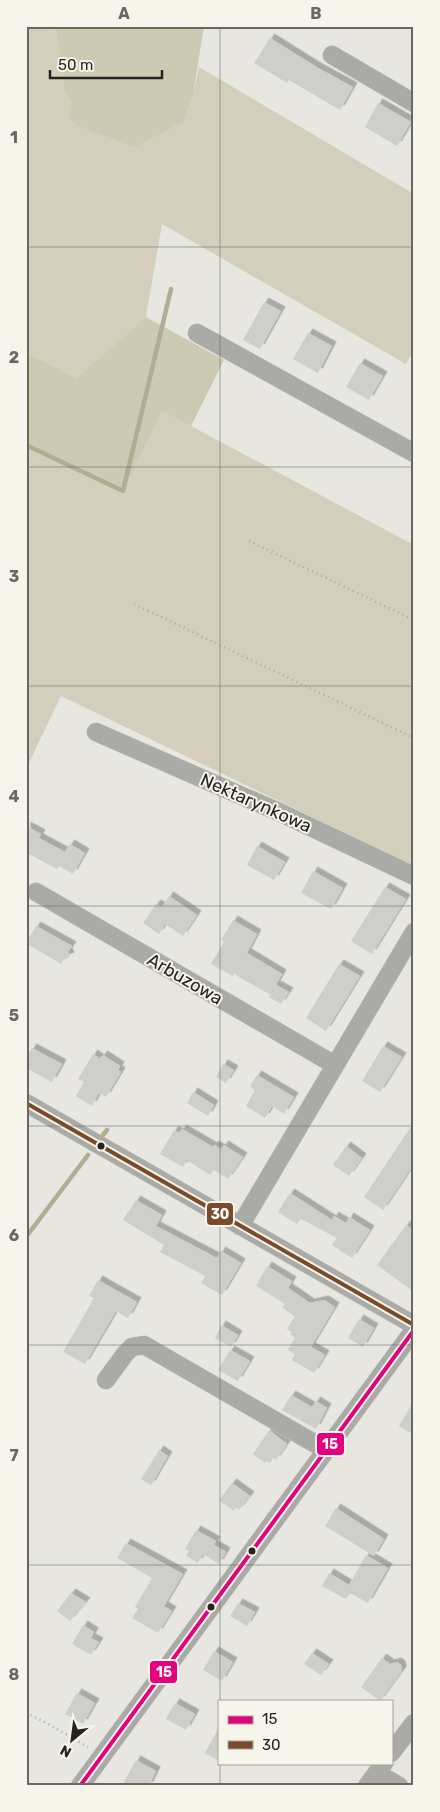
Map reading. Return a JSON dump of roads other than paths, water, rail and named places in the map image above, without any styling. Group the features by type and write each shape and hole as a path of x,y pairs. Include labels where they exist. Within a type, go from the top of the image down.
{"street":[{"path":"332,55 414,103"},
{"path":"197,333 414,453"},
{"name":"Nektarynkowa","path":"96,732 281,813 414,876"},
{"name":"Arbuzowa","path":"36,892 335,1066"},
{"path":"240,1226 414,932"},
{"path":"26,1103 414,1325"},
{"path":"80,1786 414,1330"},
{"path":"106,1380 132,1347 144,1345 326,1450"},
{"path":"392,1752 412,1728"},
{"path":"376,1774 399,1786"}],"waterway":[{"path":"26,445 123,491 171,289"},
{"path":"103,1135 107,1130"},
{"path":"26,1237 88,1155"}]}
